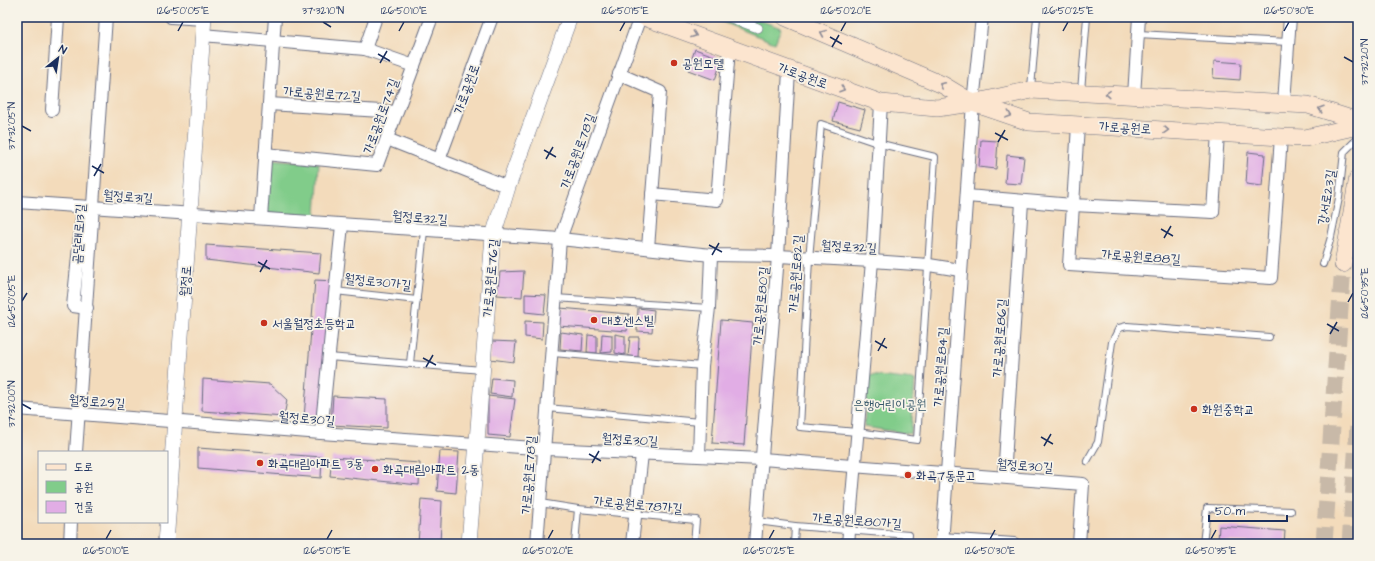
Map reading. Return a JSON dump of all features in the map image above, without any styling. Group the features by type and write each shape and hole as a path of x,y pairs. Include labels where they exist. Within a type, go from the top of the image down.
{"main road":[{"name":"가로공원로","path":"644,17 881,103 937,108 973,103 1031,90 1308,105 1358,121"},
{"name":"가로공원로","path":"785,17 943,85 973,103 1029,122 1305,138 1358,126"},
{"path":"1343,264 1358,177"}],"street":[{"path":"52,110 58,17"},
{"name":"곰달래로13길","path":"79,413 86,308 73,306 88,207 106,17"},
{"path":"171,17 204,18"},
{"name":"가로공원로72길","path":"261,218 276,17"},
{"path":"365,49 376,17"},
{"name":"가로공원로74길","path":"265,154 377,165 432,17"},
{"name":"가로공원로","path":"440,160 492,17"},
{"name":"가로공원로76길","path":"469,544 492,236 508,187 570,17"},
{"name":"가로공원로78길","path":"537,544 547,408 553,353 555,298 560,239 640,17"},
{"name":"가로공원로84길","path":"982,17 973,103 967,196 960,270 942,542 1014,544"},
{"path":"1134,96 1139,17"},
{"path":"1284,103 1290,17"},
{"name":"월정로","path":"168,516 204,18"},
{"path":"731,18 758,28"},
{"path":"202,35 365,49 414,66"},
{"path":"652,194 717,200 729,49"},
{"name":"가로공원로80길","path":"755,544 778,256 789,70"},
{"path":"619,74 660,92 648,248"},
{"path":"848,544 872,261 877,143 881,103"},
{"name":"가로공원로72길","path":"269,104 397,112"},
{"name":"가로공원로88길","path":"1078,125 1069,265 1271,278 1281,137"},
{"path":"967,196 1022,202 1213,212 1218,133"},
{"path":"387,139 508,187"},
{"name":"월정로31길","path":"17,202 190,214"},
{"name":"가로공원로86길","path":"1004,477 1022,202"},
{"name":"월정로32길","path":"190,214 492,236 560,239 711,255 778,256 809,259 872,261 929,265 960,270"},
{"name":"월정로30가길","path":"321,434 342,225"},
{"path":"699,455 702,366 709,308 711,255"},
{"name":"월정로29길","path":"17,409 175,420"},
{"path":"76,451 79,413"},
{"name":"월정로30길","path":"175,420 321,434 642,454 699,455 762,459 1083,484 1079,544"},
{"path":"632,544 642,454"},
{"path":"70,544 71,523"},
{"name":"월정로","path":"166,544 168,523"}],"lane":[{"path":"1031,90 1037,17"},
{"path":"1081,93 1087,17"},
{"path":"1138,34 1288,42"},
{"name":"가로공원로82길","path":"821,124 877,143 935,157 917,440 857,432 800,427 809,259 821,124"},
{"name":"강서로23길","path":"1323,264 1331,237 1339,198 1344,152 1358,138"},
{"path":"410,363 424,231"},
{"name":"월정로30가길","path":"335,291 417,300"},
{"path":"555,298 709,308"},
{"path":"1087,461 1098,442 1112,342 1119,328 1126,326 1269,337"},
{"path":"553,353 702,366"},
{"path":"329,357 482,370"},
{"path":"547,408 700,422"},
{"name":"가로공원로78가길","path":"540,503 578,509 696,520 694,544"},
{"path":"1204,544 1207,508 1291,511"},
{"name":"가로공원로78가길","path":"575,544 578,509"},
{"name":"가로공원로80가길","path":"757,521 795,526 909,535 908,544"},
{"name":"가로공원로80가길","path":"794,544 795,526"}],"green space":[{"path":"710,17 750,17 781,28 775,43"},
{"path":"268,159 319,163 316,217 264,213"},
{"name":"은행어린이공원","path":"868,375 915,380 911,434 864,427"}],"building":[{"path":"695,49 722,59 715,80 688,70"},
{"path":"1214,61 1241,63 1240,80 1213,78"},
{"path":"838,102 865,110 860,128 833,121"},
{"path":"981,140 998,141 996,169 979,167"},
{"path":"1248,152 1265,154 1262,186 1246,184"},
{"path":"1007,155 1024,157 1021,184 1005,183"},
{"path":"206,245 321,253 319,273 206,260"},
{"path":"524,271 522,297 497,295 500,272"},
{"path":"315,280 334,281 321,421 304,418"},
{"path":"525,294 546,295 544,314 525,312"},
{"name":"대호센스빌","path":"560,308 629,314 627,331 558,326"},
{"path":"638,308 654,310 652,332 637,331"},
{"path":"721,320 753,323 744,445 712,443"},
{"path":"525,321 543,322 542,339 525,337"},
{"path":"561,332 583,335 582,351 560,349"},
{"path":"602,334 612,335 612,352 601,353"},
{"path":"615,334 625,336 625,355 615,353"},
{"path":"588,335 597,336 597,353 587,352"},
{"path":"630,337 639,337 638,357 628,356"},
{"path":"492,341 516,342 514,362 490,359"},
{"path":"492,378 513,380 512,397 490,394"},
{"path":"203,379 270,384 287,400 284,417 202,411"},
{"path":"333,396 387,399 387,428 331,425"},
{"path":"488,396 515,399 510,437 488,435"},
{"name":"화곡대림아파트 3동","path":"198,448 322,457 321,478 198,468"},
{"path":"440,451 459,452 456,493 437,491"},
{"name":"화곡대림아파트 2동","path":"332,457 420,463 419,485 330,476"},
{"path":"421,499 442,501 440,544 418,544"},
{"path":"1219,526 1285,531 1284,544 1218,541"}],"tunnel":[{"path":"1324,544 1343,264"},
{"path":"1350,544 1358,426"}],"place":[{"name":"공원모텔","path":"674,63"},
{"name":"대호센스빌","path":"594,320"},
{"name":"서울월정초등학교","path":"264,323"},
{"name":"화원중학교","path":"1194,409"},
{"name":"화곡대림아파트 3동","path":"260,463"},
{"name":"화곡대림아파트 2동","path":"375,469"},
{"name":"화곡7동문고","path":"908,475"}]}
